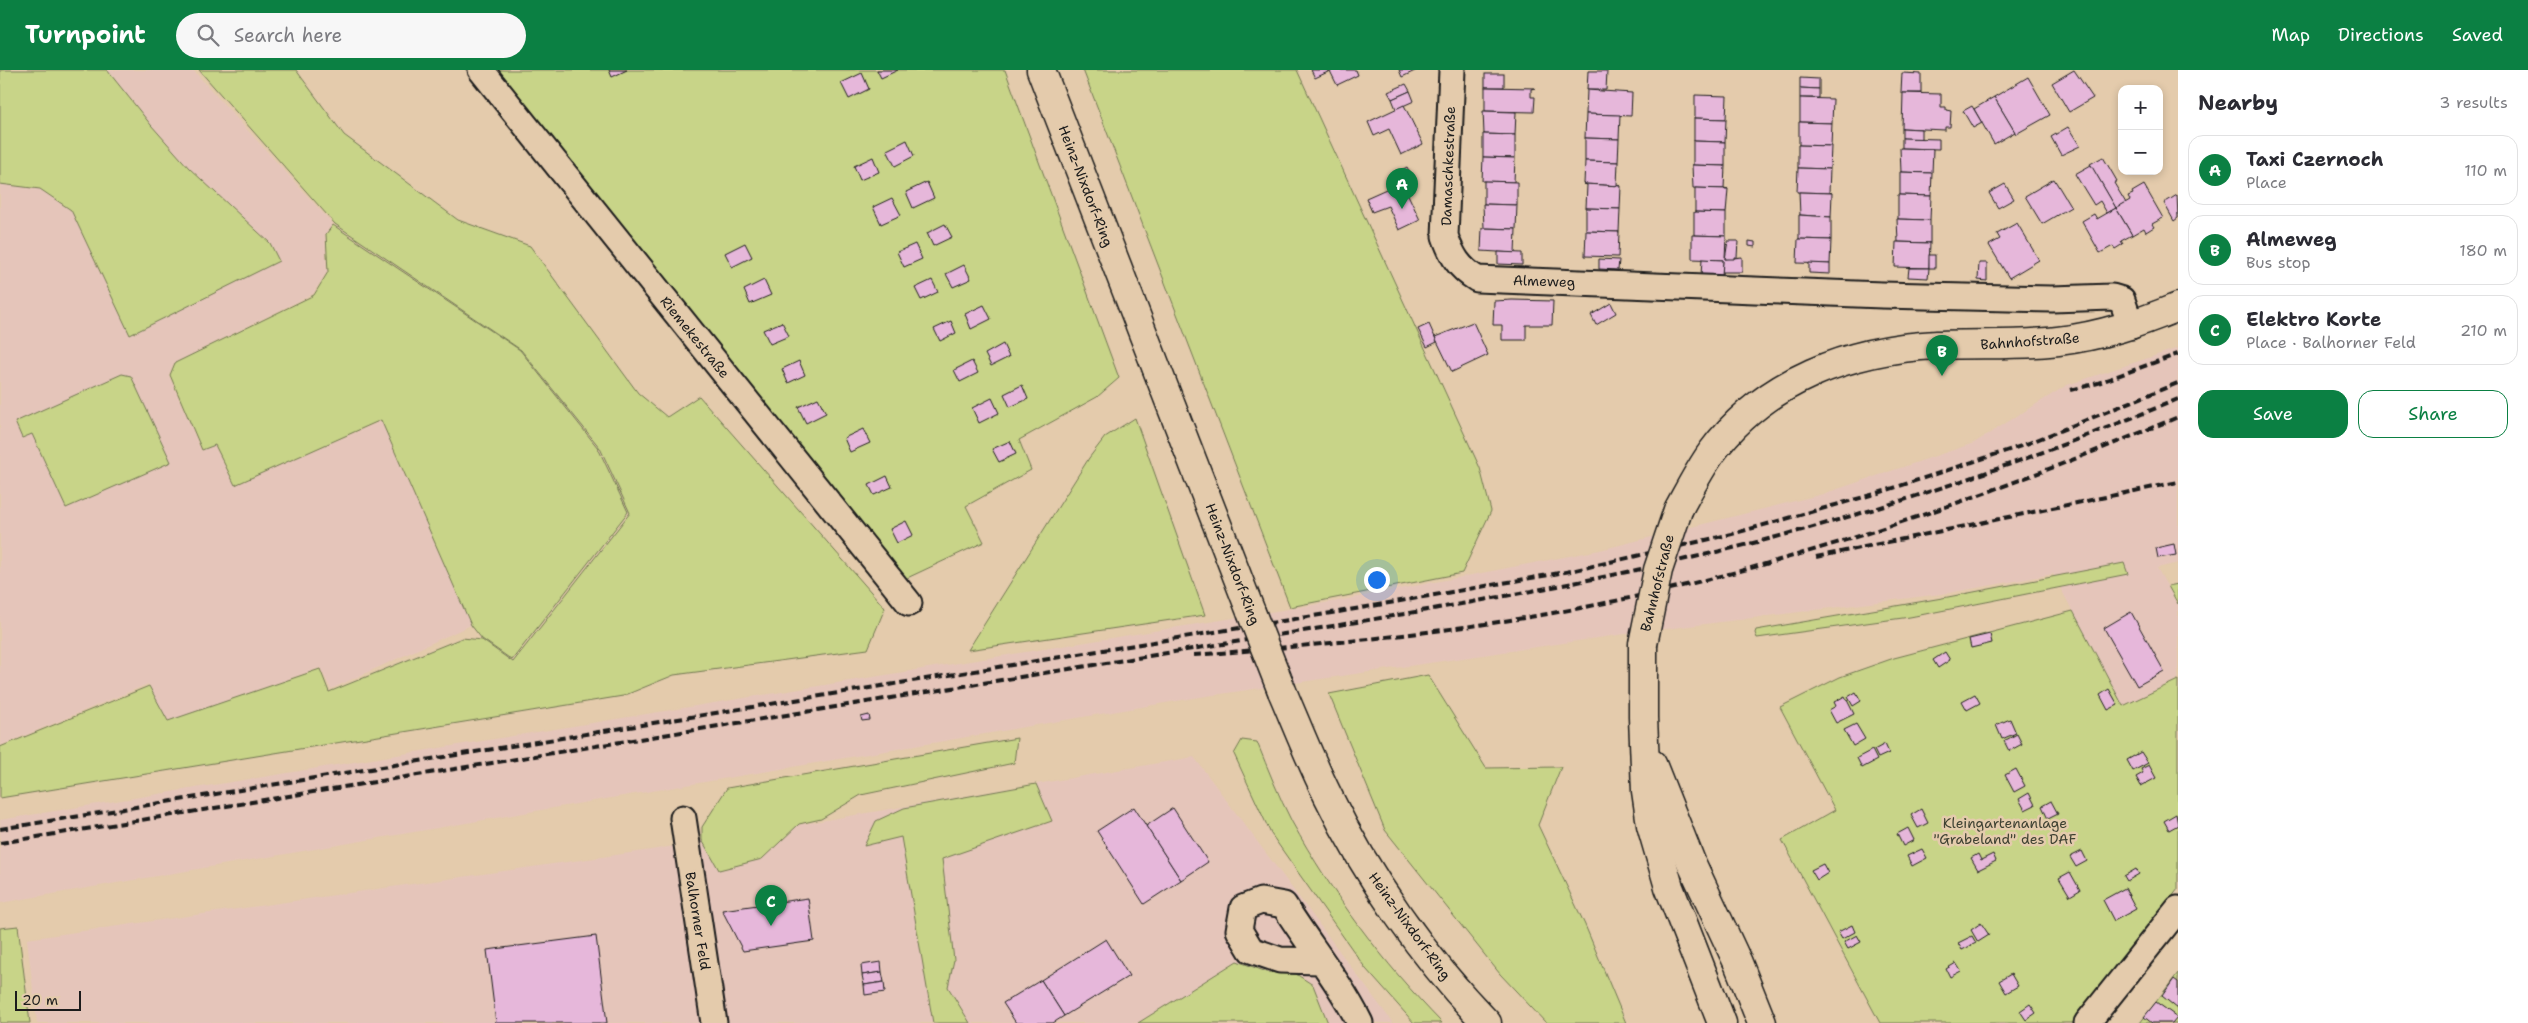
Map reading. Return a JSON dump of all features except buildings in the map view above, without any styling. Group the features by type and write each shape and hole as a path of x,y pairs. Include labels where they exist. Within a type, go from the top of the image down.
{"main road":[{"name":"Heinz-Nixdorf-Ring","path":"1041,70 1282,691 1328,797 1372,874 1456,990 1487,1023"},
{"name":"Bahnhofstraße","path":"1722,1023 1658,852 1646,791 1642,709 1643,644 1658,570 1678,510 1695,477 1731,430 1774,393 1814,371 1839,361 1898,348 2058,341 2131,326 2178,307"},
{"name":"Bahnhofstraße","path":"1645,749 1670,804 1691,862 1745,979 1762,1023"}],"street":[{"name":"Riemekestraße","path":"481,70 909,603"},
{"name":"Damaschkestraße","path":"1452,70 1445,236 1452,255 1463,271 1478,278"},
{"name":"Almeweg","path":"1478,278 1882,295 2052,299 2112,297 2122,300 2131,326"},
{"name":"Balhorner Feld","path":"683,818 714,1023"},
{"path":"2088,1023 2178,909"},
{"path":"1320,961 1346,995 1360,1023"}],"shaded area":[{"path":"107,70 193,70 333,224 325,234 327,272 313,294 174,363 169,375 201,450 214,445 235,485 381,421 471,625 331,689 320,668 168,721 148,684 0,746 0,184 40,189 71,210 130,335 278,260 270,243 189,168 151,125"},
{"path":"2178,348 2178,563 2157,568 2178,605 2178,679 2123,706 2053,574 1949,593 1618,635 1200,697 0,903 0,820 1337,601 1600,550 1823,494 1974,443 2067,385"},
{"path":"1194,757 1393,1023 1328,1023 1313,985 1296,974 1267,972 1237,961 1138,1023 37,1023 27,939 651,850"}],"green space":[{"path":"0,70 107,70 151,125 189,168 270,243 279,261 130,335 71,210 40,189 0,184"},
{"path":"199,70 296,70 344,135 458,220 530,246 638,393 667,417 699,396 885,608 868,649 674,675 623,696 0,798 0,747 149,686 168,721 320,669 329,692 462,638 482,640 513,662 630,513 600,448 521,350 335,224"},
{"path":"498,70 1005,70 1119,378 1097,397 1019,440 1031,470 966,506 984,542 905,579 622,235"},
{"path":"1083,70 1297,70 1480,468 1491,511 1462,573 1290,607"},
{"path":"333,225 520,350 598,448 628,512 512,660 482,639 471,625 381,420 235,485 215,445 202,450 170,375 175,363 314,295 328,272 326,234"},
{"path":"122,374 131,376 171,462 66,508 32,434 22,438 15,422"},
{"path":"1135,418 1205,615 968,650 1089,458 1105,437"},
{"path":"2124,563 2128,574 1910,617 1757,638 1755,633 1756,630 1948,597"},
{"path":"2178,584 2178,604 2168,586"},
{"name":"Kleingartenanlage \"Grabeland\" des DAF","path":"2073,611 2123,706 2178,680 2178,889 2074,1023 1880,1023 1782,840 1835,810 1780,707 1840,677 1894,658"},
{"path":"1428,675 1486,768 1561,767 1538,825 1585,925 1626,1023 1546,1023 1500,974 1385,830 1329,694"},
{"path":"1017,738 1014,763 861,795 821,819 799,824 762,859 719,870 702,840 702,827 727,788"},
{"path":"1242,740 1257,742 1292,822 1342,902 1400,977 1442,1023 1414,1023 1366,969 1271,834 1234,754"},
{"path":"1036,784 1052,821 942,859 954,960 948,987 970,1023 933,1023 901,837 864,846 876,821 904,808"},
{"path":"18,926 30,1023 0,1023 0,928"},
{"path":"1237,961 1267,972 1296,974 1313,985 1328,1023 1138,1023"},
{"path":"2178,973 2178,1023 2140,1023"}],"railway":[{"path":"2071,390 2098,383 2178,354"},
{"path":"0,829 1338,612 1571,571 1732,534 1878,493 2024,445 2178,383"},
{"path":"0,843 1321,628 1579,582 1733,548 1846,518 2014,463 2178,399"},
{"path":"1194,655 1431,632 1549,614 1665,590 1796,555 1925,514 2052,468 2178,417"},
{"path":"1816,557 2178,482"}],"place":[{"name":"Taxi Czernoch","path":"1402,209"},
{"name":"Almeweg","path":"1942,376"},
{"name":"Elektro Korte","path":"771,926"}]}
